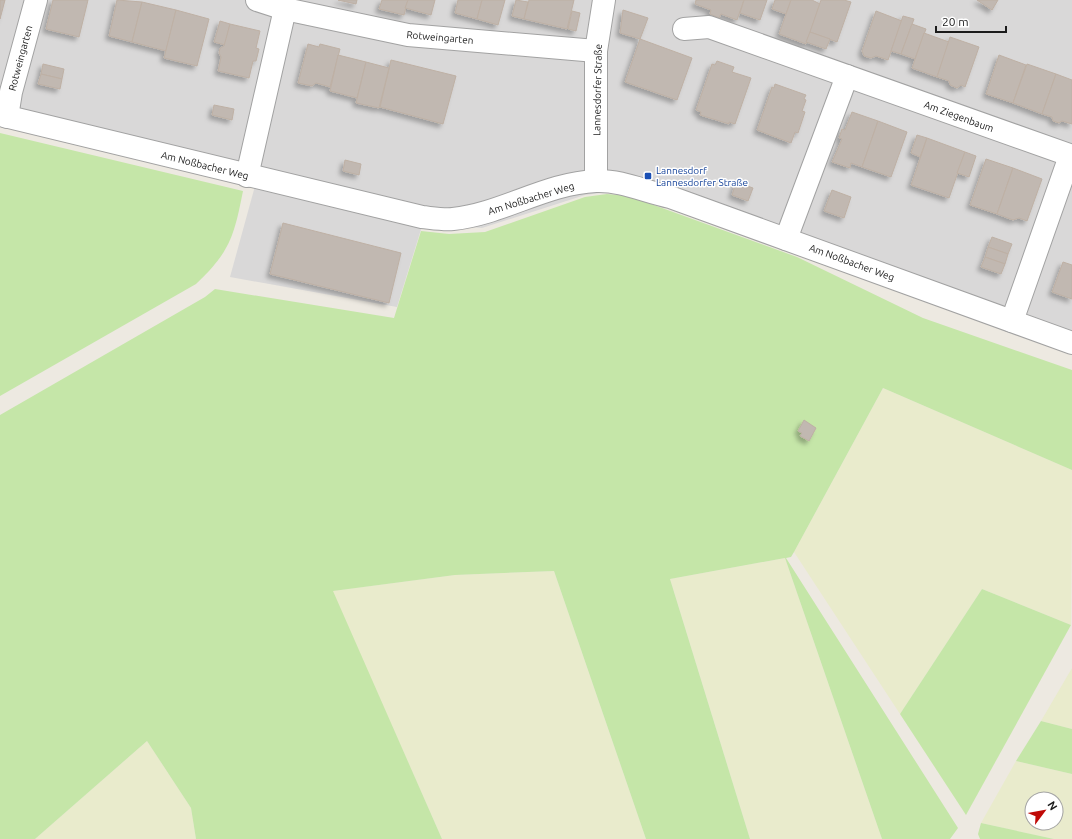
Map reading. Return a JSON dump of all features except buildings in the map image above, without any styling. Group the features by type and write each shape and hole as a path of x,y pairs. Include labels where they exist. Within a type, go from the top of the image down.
{"street":[{"name":"Rotweingarten","path":"4,116 36,0"},
{"name":"Rotweingarten","path":"257,0 285,9 408,35 596,51"},
{"name":"Lannesdorfer Straße","path":"596,181 596,51 604,0"},
{"path":"247,176 285,9"},
{"name":"Am Ziegenbaum","path":"684,29 709,27 1071,156 1012,321"},
{"path":"786,239 847,76"},
{"name":"Am Noßbacher Weg","path":"4,116 247,176 422,217 452,220 481,214 551,190 596,181 628,186 670,198 786,239 1072,343"}],"shaded area":[{"path":"0,0 1072,0 1072,353 630,194 608,192 585,195 482,228 423,223 397,307 230,277 255,186 0,123"}],"green space":[{"path":"0,133 243,191 237,220 229,242 216,262 196,284 0,396"},
{"path":"607,194 629,196 797,257 923,318 1072,370 1072,470 883,388 794,552 791,557 786,558 958,828 950,839 882,839 785,558 670,579 750,839 646,839 554,571 455,575 333,591 442,839 196,839 191,808 147,741 35,839 0,839 0,415 205,297 215,289 394,318 421,231 449,234 485,232 585,197"},
{"path":"883,388 1072,470 1071,625 982,589 900,714 794,552"},
{"path":"785,558 882,839 750,839 670,579"},
{"path":"554,571 646,839 442,839 332,591 455,575"},
{"path":"982,589 1071,625 966,815 900,714"},
{"path":"1072,668 1072,729 1041,721"},
{"path":"1041,721 1072,729 1072,774 1016,761"},
{"path":"147,741 191,808 196,839 35,839"},
{"path":"1016,761 1072,774 1072,839 1054,839 981,823"},
{"path":"981,823 1054,839 980,839 978,834"}],"place":[{"name":"Lannesdorf Lannesdorfer Straße","path":"648,176"}]}
